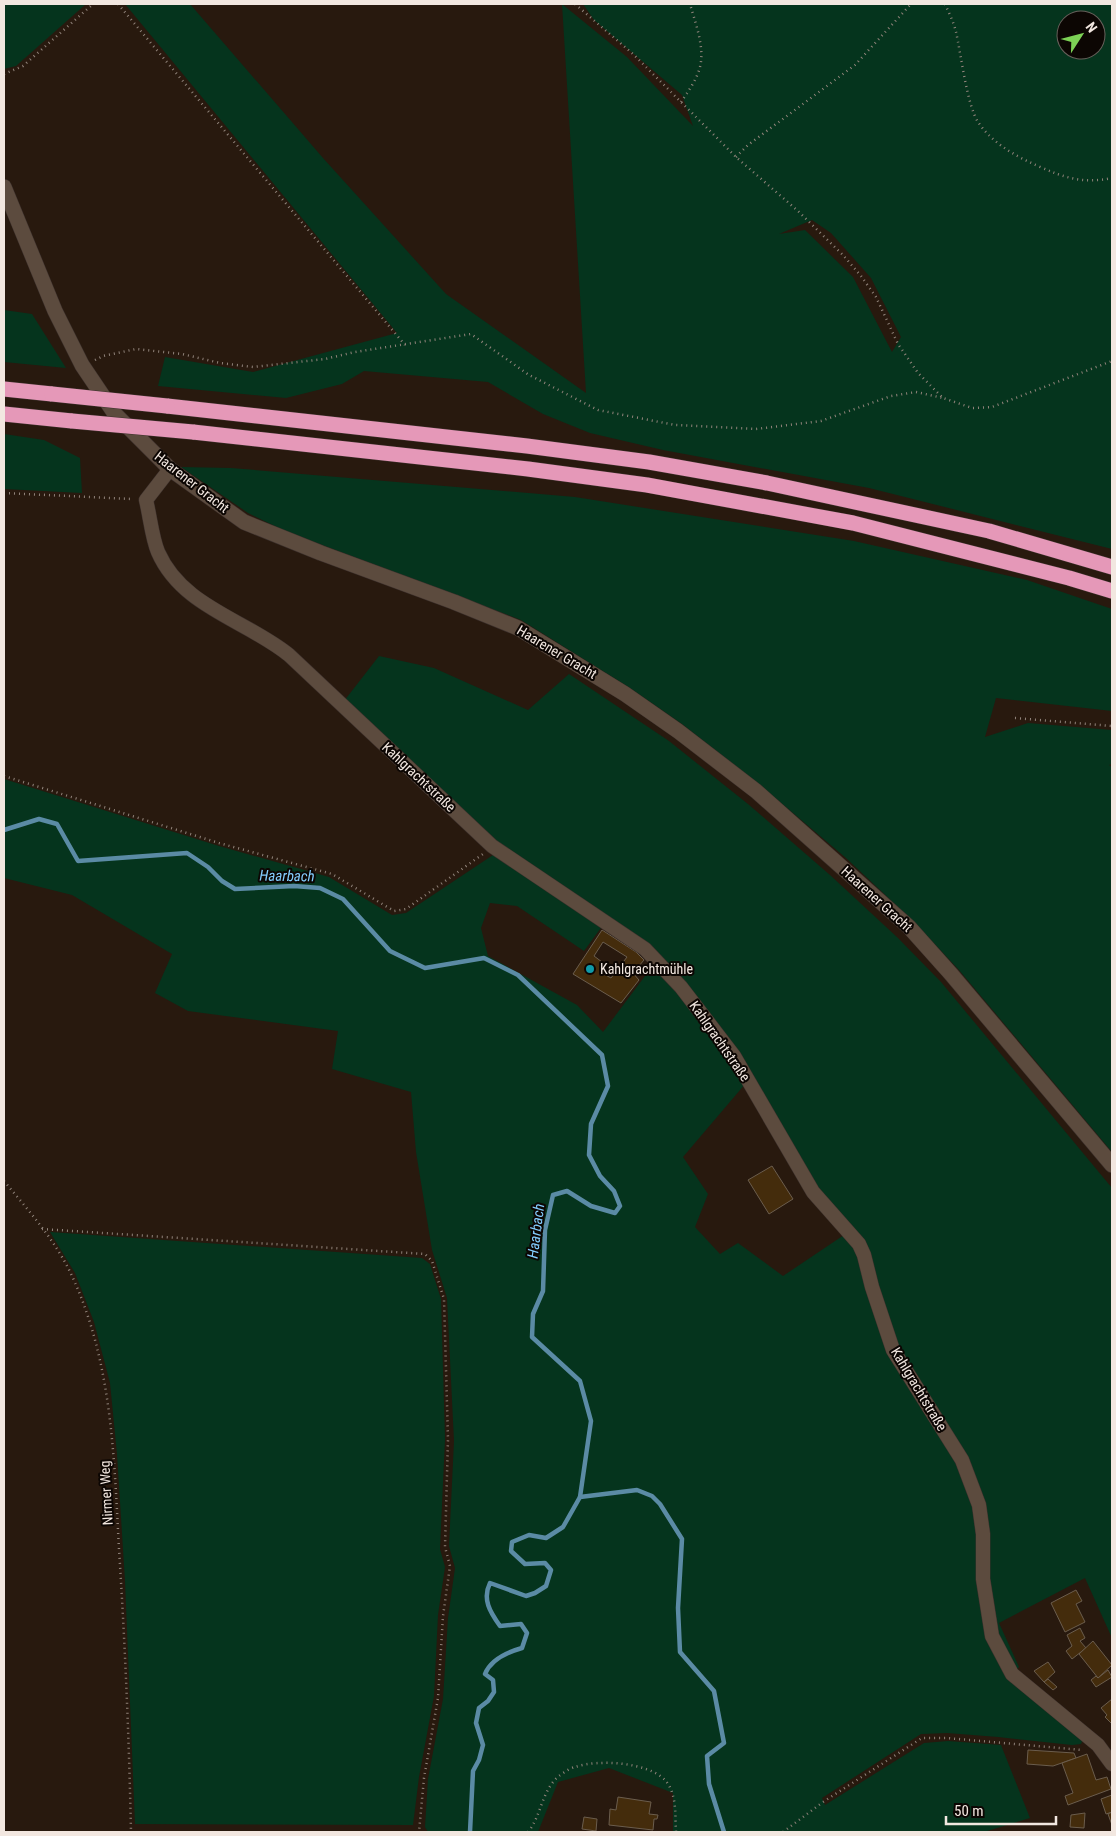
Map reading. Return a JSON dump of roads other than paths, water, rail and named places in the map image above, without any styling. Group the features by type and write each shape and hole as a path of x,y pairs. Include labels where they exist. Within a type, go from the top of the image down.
{"highway":[{"path":"4,389 527,446 659,464 776,485 989,531 1112,567"},
{"path":"4,414 193,432 528,469 656,486 853,523 1069,578 1112,591"}],"main road":[{"name":"Haarener Gracht","path":"4,187 55,311 82,365 115,414 170,468 244,522 518,628 618,690 678,731 756,791 909,927 1112,1165"}],"street":[{"name":"Kahlgrachtstraße","path":"170,468 146,500 158,552 174,577 196,599 274,643 289,655 492,846 645,949 681,987 734,1056 813,1192 859,1244 893,1350 962,1460 979,1505 983,1534 983,1579 992,1636 1012,1674 1098,1745 1112,1764"}],"waterway":[{"name":"Haarbach","path":"4,830 39,819 57,824 78,861 187,853 235,889 294,886 320,888 343,899 390,951 425,968 484,958 518,975 602,1055 608,1086 591,1124 589,1155 600,1176 614,1191 620,1206 615,1213 591,1206 567,1191 553,1195 545,1230 543,1291 533,1314 532,1337 580,1381 591,1421 580,1497 563,1527 546,1538 529,1535 512,1542 511,1551 525,1564 545,1563 551,1570 546,1586 526,1596 490,1583 488,1589 488,1605 500,1626 521,1624 527,1633 522,1648 496,1660 485,1674 493,1680 494,1692 488,1701 479,1708 476,1723 483,1745 479,1760 473,1771 470,1832"},
{"path":"580,1497 637,1490 652,1496 660,1504 682,1539 678,1608 680,1652 714,1691 724,1743 707,1756 709,1784 724,1832"}],"place":[{"name":"Kahlgrachtmühle","path":"590,969"}]}
